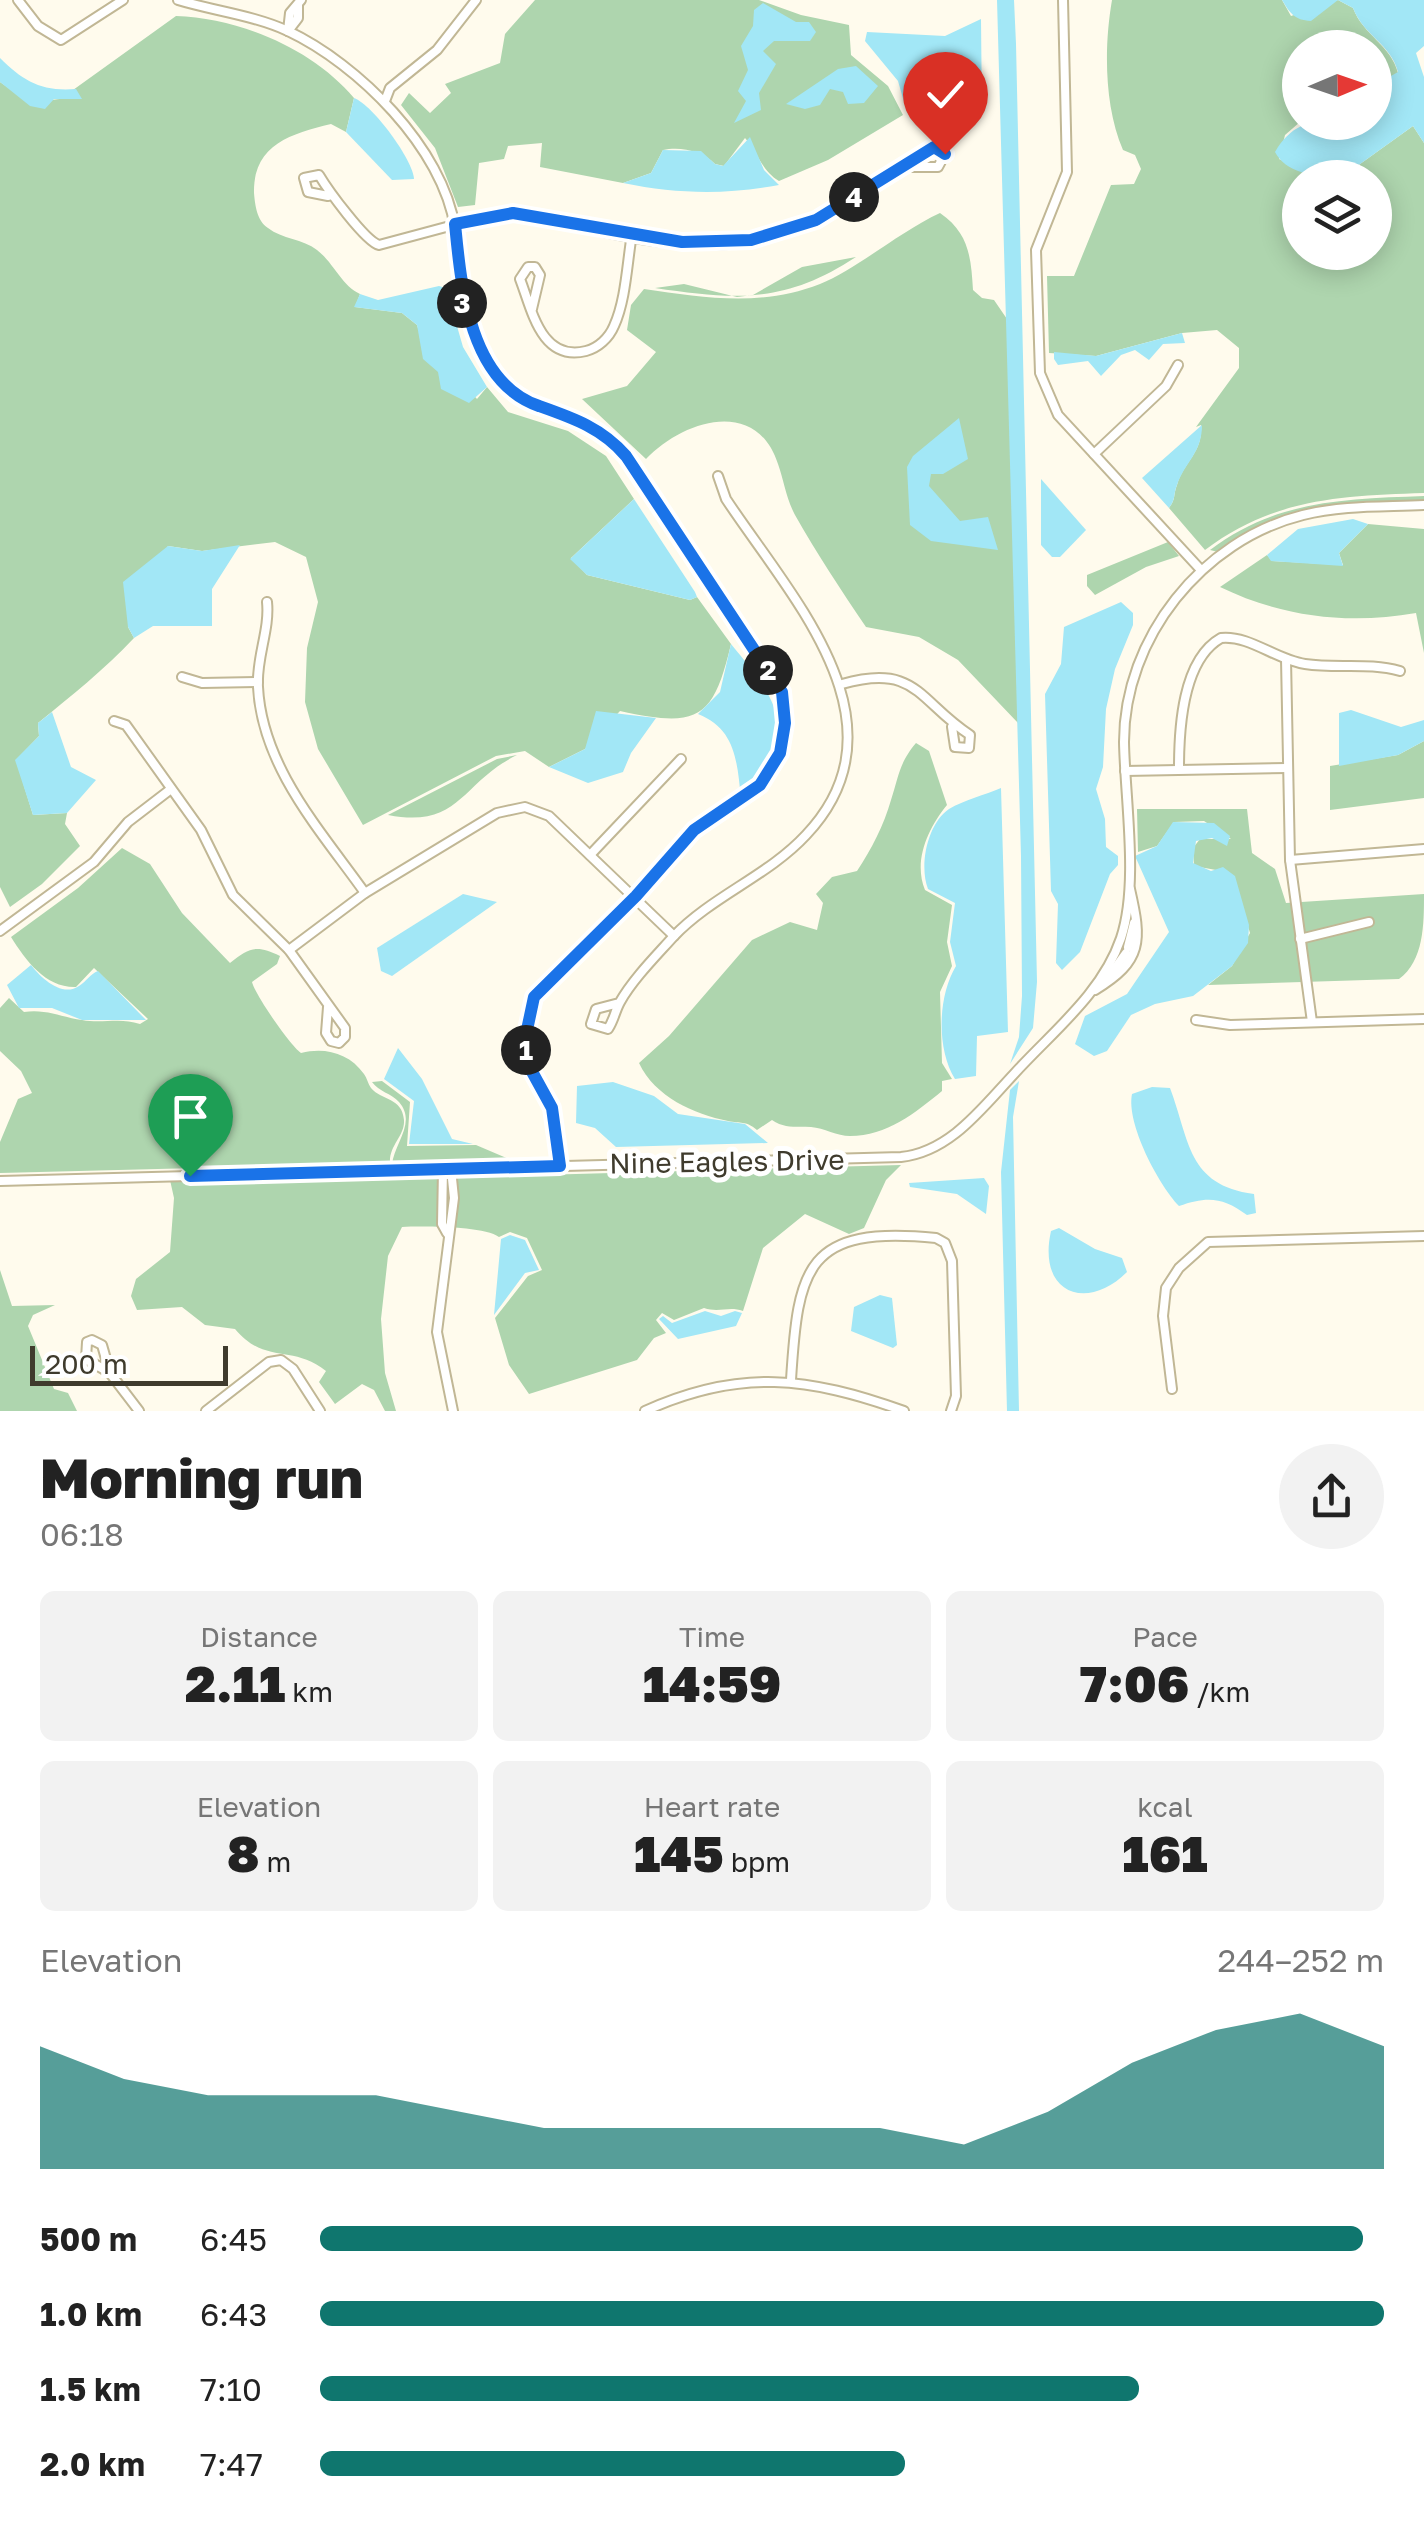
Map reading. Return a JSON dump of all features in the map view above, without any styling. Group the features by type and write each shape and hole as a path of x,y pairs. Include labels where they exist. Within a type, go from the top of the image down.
{"street":[{"path":"18,0 50,38 61,40 123,0"},
{"path":"178,0 288,31 354,72 385,101 424,155 455,224 462,305 487,358 514,392 537,406 584,422 613,440 782,692 780,753 760,785 694,830 636,896 534,997 524,1044 530,1068 552,1108 560,1166"},
{"path":"385,101 390,88 402,82 436,50 476,0"},
{"path":"1062,0 1067,172 1036,250 1040,374 1058,415 1201,570"},
{"path":"288,31 290,13 300,3"},
{"path":"328,196 348,210 373,244 513,213 632,234 725,244 776,235 816,220 934,147 945,154 938,167 904,168"},
{"path":"532,309 540,275 535,267 528,267 520,279 532,309 549,344 564,350 590,350 606,340 615,325 632,234"},
{"path":"1094,454 1166,386 1178,365"},
{"path":"619,1003 674,936 723,894 804,838 826,811 848,754 849,712 842,684 824,646 726,499 718,476"},
{"name":"Nine Eagles Drive","path":"0,1180 901,1157 924,1152 959,1130 1107,972 1122,935 1128,880 1126,717 1138,664 1163,615 1201,570 1243,540 1301,516 1424,505"},
{"path":"267,602 258,682 264,729 275,758 365,893"},
{"path":"1179,768 1188,692 1212,643 1221,638 1239,639 1286,659 1320,665 1377,664 1400,670"},
{"path":"1286,659 1290,860 1312,1022"},
{"path":"842,684 874,675 911,683 952,728"},
{"path":"182,676 202,684 258,682"},
{"path":"114,721 126,726 202,830 233,895 289,950 328,1007"},
{"path":"590,855 681,760"},
{"path":"1125,770 1287,768"},
{"path":"0,931 94,862 128,822 171,789"},
{"path":"289,950 365,893 497,813 516,807 543,812 674,936"},
{"path":"1290,860 1424,849"},
{"name":"Nine Eagles Drive","path":"1088,995 1129,966 1139,934 1128,880"},
{"name":"Nine Eagles Drive","path":"1088,995 1111,976 1127,950 1136,914"},
{"path":"1300,939 1369,922"},
{"path":"1196,1020 1230,1026 1424,1019"},
{"path":"447,1169 454,1198 438,1332 453,1411"},
{"path":"1172,1389 1164,1316 1166,1288 1179,1268 1208,1242 1424,1236"},
{"path":"791,1380 797,1300 814,1265 832,1250 859,1240 936,1238 945,1243 952,1260 956,1396 950,1411"},
{"path":"207,1411 269,1362 282,1360 320,1411"},
{"path":"110,1373 139,1411"},
{"path":"645,1411 708,1387 791,1380 843,1390 904,1411"}],"green space":[{"path":"535,0 759,0 801,15 849,25 851,55 888,86 903,115 828,160 779,181 764,167 745,138 724,166 691,151 663,150 651,173 623,183 540,167 542,143 508,146 504,159 479,163 475,205 458,207 435,148 401,105 409,93 430,113 451,93 445,84 500,63 505,34"},
{"path":"1112,0 1282,0 1291,16 1338,0 1353,8 1367,30 1282,30 1282,270 1392,270 1392,160 1366,160 1413,126 1424,143 1424,493 1309,503 1257,520 1205,550 1169,508 1180,477 1199,443 1201,425 1196,427 1239,368 1239,348 1217,330 1182,333 1096,356 1049,353 1047,276 1074,276 1111,185 1134,184 1141,169 1135,155 1123,150 1112,114 1108,37"},
{"path":"176,16 225,23 274,39 318,65 354,98 346,132 331,124 288,138 267,153 255,177 255,203 261,221 274,232 311,246 323,255 360,294 355,307 402,313 417,325 421,338 477,399 487,387 508,412 568,431 606,456 634,499 571,558 587,575 690,600 697,597 731,644 717,689 698,712 668,718 620,711 585,749 549,767 525,751 496,756 363,825 318,749 305,702 307,648 318,602 306,557 275,542 202,551 168,546 128,627 134,638 38,723 39,736 16,760 33,815 67,813 65,824 80,846 42,884 10,907 0,887 0,82 33,100 80,99 73,90"},
{"path":"940,213 963,237 973,290 982,298 994,300 1007,319 1018,723 958,660 919,637 866,627 795,515 778,464 767,443 753,429 736,423 698,426 679,434 646,459 582,399 627,386 656,352 627,330 631,305 644,289 733,298 798,291 834,277"},
{"path":"856,257 806,283 753,295 802,267"},
{"path":"684,284 732,296 710,295 655,288"},
{"path":"1424,496 1424,502 1293,517 1218,552 1210,550 1260,521 1312,505"},
{"path":"1368,524 1424,529 1424,653 1416,613 1365,618 1316,616 1267,605 1220,587 1267,555 1272,561 1343,565 1339,553"},
{"path":"1168,542 1179,556 1146,567 1095,595 1087,586 1087,575"},
{"path":"1424,741 1424,798 1330,810 1330,766 1398,755"},
{"path":"916,743 929,751 947,805 929,834 921,868 925,890 952,905 947,942 952,966 940,992 942,1063 952,1079 942,1081 942,1091 900,1122 876,1132 850,1136 786,1126 772,1120 757,1130 702,1114 665,1094 639,1063 669,1036 752,940 790,922 817,930 823,903 816,894 832,877 857,871 881,828 903,763"},
{"path":"517,755 446,809 412,818 388,815 497,759"},
{"path":"1137,809 1247,809 1252,853 1275,869 1286,903 1424,894 1423,929 1413,962 1399,979 1208,985 1232,966 1250,933 1235,882 1216,870 1194,866 1193,848 1200,839 1231,839 1204,821 1174,822 1157,846 1138,852"},
{"path":"122,848 150,864 182,913 230,963 253,949 280,956 277,964 252,982 255,988 281,1030 301,1053 328,1051 344,1057 358,1067 375,1092 400,1107 404,1126 390,1163 0,1173 0,1142 18,1099 32,1093 21,1071 0,1051 0,1008 9,998 24,1012 140,1024 148,1019 94,968 76,987 46,978 30,964 11,937 78,888"},
{"path":"382,1081 410,1102 407,1146 476,1145 518,1163 284,1170 392,1165 406,1118 399,1102 372,1082"},
{"path":"901,1165 886,1180 864,1228 849,1234 805,1214 763,1248 743,1311 704,1308 674,1320 662,1313 656,1320 666,1333 654,1338 637,1360 529,1394 509,1365 495,1318 528,1276 542,1270 527,1238 510,1232 499,1237 467,1229 402,1227 388,1256 381,1319 385,1373 396,1411 385,1411 374,1390 362,1384 335,1404 319,1382 326,1371 314,1363 257,1347 235,1329 205,1325 182,1307 137,1310 131,1296 136,1279 170,1252 174,1198 170,1180 439,1173 438,1198 445,1198 447,1172 451,1198 458,1196 455,1172 532,1170 540,1175"},
{"path":"0,1270 12,1306 55,1305 33,1315 28,1326 54,1389 68,1393 77,1411 0,1411"}],"water":[{"path":"997,0 1014,0 1016,44 1037,982 1033,1028 1010,1064 1019,1037 1022,996 1021,856"},
{"path":"1282,0 1338,0 1311,21 1293,15"},
{"path":"1338,0 1424,0 1424,46 1416,53 1424,77 1424,143 1413,126 1366,160 1282,161 1275,152 1283,140 1392,140 1392,75 1398,72 1392,59 1392,30 1367,30 1353,8"},
{"path":"763,3 796,22 809,22 816,32 810,41 774,41 763,51 776,64 759,93 761,110 734,123 746,101 738,91 748,70 741,46 753,26 754,10"},
{"path":"981,19 982,116 942,96 904,102 898,81 865,41 867,32 945,36"},
{"path":"0,58 34,83 53,89 76,89 82,99 54,99 45,109 30,106 0,82"},
{"path":"856,66 878,86 864,103 848,104 843,92 830,89 820,105 805,109 786,104 838,69"},
{"path":"354,98 391,134 414,179 392,180 346,132"},
{"path":"750,137 764,170 779,185 701,192 623,183 651,173 663,150 701,151 723,166"},
{"path":"439,286 446,288 463,347 487,387 469,403 441,389 438,372 423,359 417,325 402,313 354,307 360,294 378,300"},
{"path":"1182,333 1185,343 1163,344 1149,360 1135,350 1121,355 1101,376 1088,361 1058,365 1054,359 1054,352 1096,356"},
{"path":"959,418 968,459 943,474 931,474 929,486 960,521 988,517 998,550 931,541 910,525 907,467 913,456"},
{"path":"1202,425 1199,443 1180,477 1169,508 1142,478"},
{"path":"1041,479 1086,530 1060,557 1052,557 1041,545"},
{"path":"634,499 697,597 690,600 587,575 570,559"},
{"path":"1353,519 1368,524 1339,553 1343,566 1271,561 1267,555 1298,529"},
{"path":"240,545 212,589 212,626 153,626 134,638 128,627 123,582 168,546 202,551"},
{"path":"1121,602 1133,613 1133,625 1115,669 1106,709 1103,767 1096,789 1105,819 1106,847 1118,856 1118,865 1110,874 1080,952 1062,970 1056,963 1058,904 1051,891 1045,694 1061,664 1064,627"},
{"path":"731,644 763,685 777,719 771,754 741,798 736,760 727,738 711,720 698,714 720,692"},
{"path":"1351,710 1401,727 1424,720 1424,741 1398,755 1339,766 1339,713"},
{"path":"596,711 656,718 631,753 623,772 588,783 549,767 585,749"},
{"path":"52,712 71,767 96,780 67,813 33,815 15,760 39,736 38,723"},
{"path":"1001,788 1008,1032 977,1036 976,1076 955,1079 945,1052 942,1022 946,992 956,966 950,942 955,903 928,889 925,858 930,835 941,816 955,806"},
{"path":"1173,822 1214,823 1230,836 1227,846 1212,838 1196,841 1193,863 1211,871 1223,867 1235,876 1249,925 1248,943 1232,966 1193,996 1155,1004 1131,1015 1107,1051 1094,1056 1075,1044 1085,1016 1127,994 1169,932 1135,856 1157,846"},
{"path":"463,894 497,902 392,976 381,971 377,948"},
{"path":"31,965 46,980 66,989 79,986 98,971 146,1020 82,1020 52,1008 19,1008 7,985"},
{"path":"398,1048 422,1079 452,1139 473,1144 409,1144 414,1101 384,1079"},
{"path":"1019,1081 1013,1117 1019,1411 1007,1411 1001,1172 1010,1090"},
{"path":"613,1082 654,1096 678,1114 745,1124 768,1143 616,1147 595,1128 576,1123 577,1086"},
{"path":"1152,1087 1170,1088 1194,1157 1203,1170 1232,1189 1254,1194 1256,1213 1247,1215 1214,1200 1179,1206 1153,1169 1134,1121 1132,1094"},
{"path":"984,1178 989,1186 986,1214 957,1194 910,1187 909,1183"},
{"path":"1059,1228 1095,1249 1122,1258 1127,1272 1096,1291 1069,1290 1051,1270 1051,1231"},
{"path":"510,1235 525,1240 539,1270 525,1273 494,1315 501,1239"},
{"path":"880,1295 892,1298 897,1345 893,1348 851,1331 854,1307"},
{"path":"705,1311 721,1316 742,1313 736,1326 678,1339 659,1319 663,1316 672,1323"}],"route":[{"path":"190,1176 560,1166 552,1108 530,1068 524,1044 534,997 636,896 694,830 760,785 780,753 785,723 782,692 626,456 613,440 584,422 560,410 537,406 514,392 487,358 462,305 455,224 491,214 513,213 682,242 725,244 776,235 816,220 929,149 939,147 945,154"}]}
